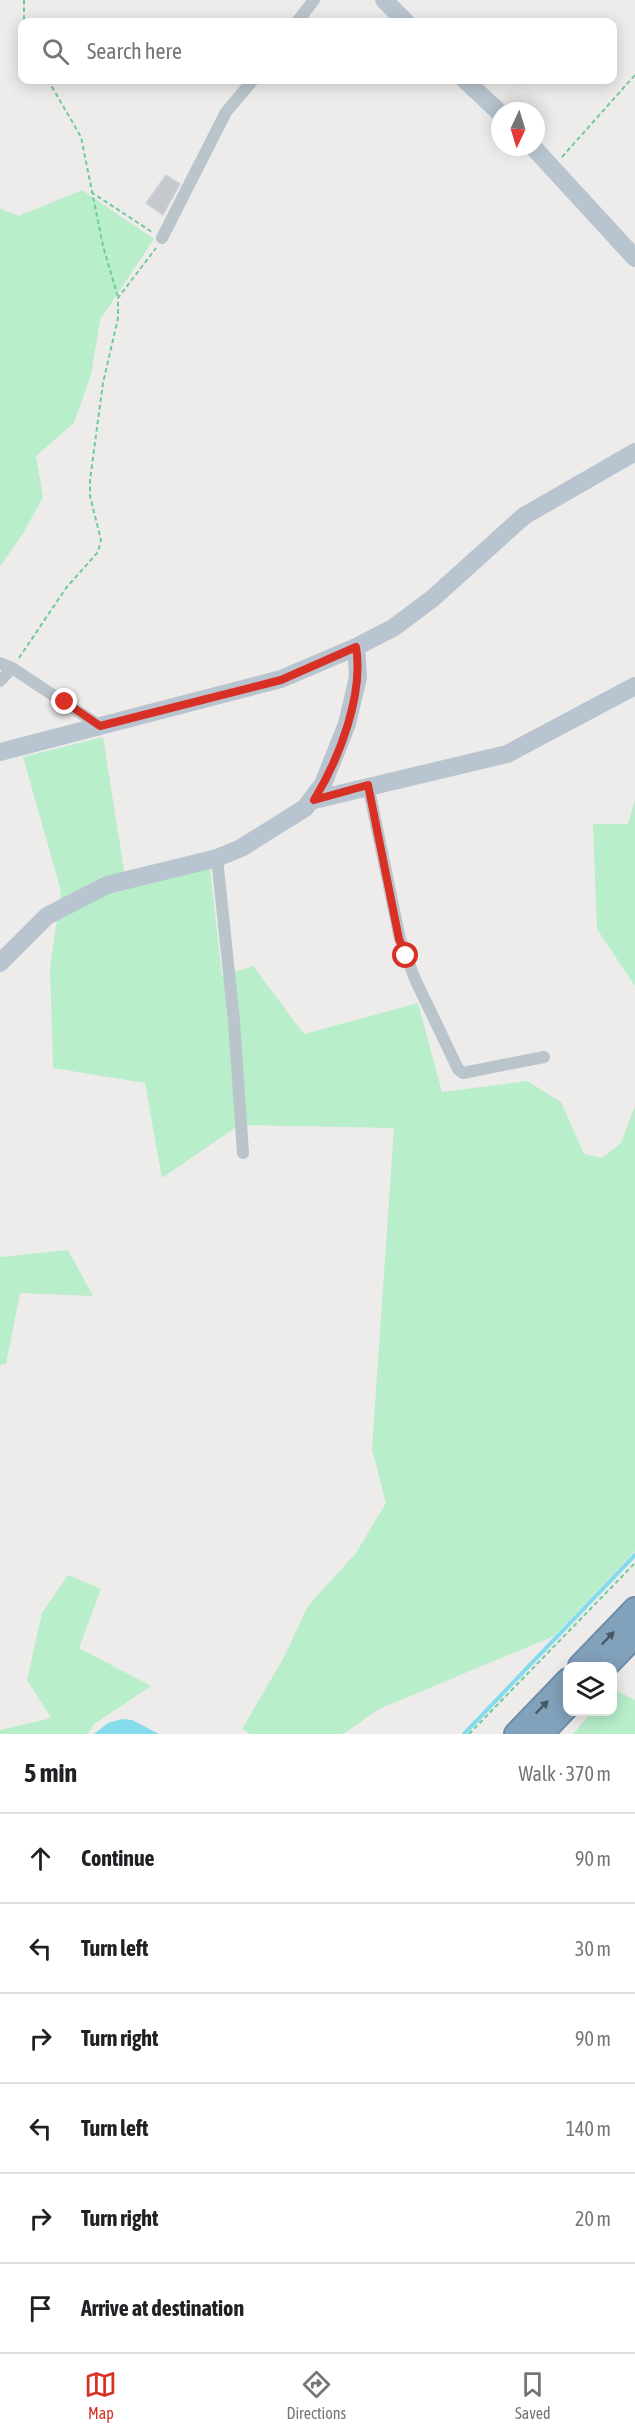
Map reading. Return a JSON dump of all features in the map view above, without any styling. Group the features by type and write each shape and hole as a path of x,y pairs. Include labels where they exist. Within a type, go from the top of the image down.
{"highway":[{"path":"584,1662 635,1609"},
{"path":"610,1662 635,1636"},
{"path":"516,1734 563,1684"},
{"path":"541,1734 563,1711"}],"street":[{"path":"300,18 314,0"},
{"path":"384,0 402,18"},
{"path":"162,238 226,112 250,84"},
{"path":"469,84 491,105"},
{"path":"542,156 635,258"},
{"path":"0,752 281,680 356,647 393,628 432,598 524,516 635,452"},
{"path":"0,963 47,916 106,885 217,858 241,848 292,818 314,800 332,765 347,724 358,677 356,647"},
{"path":"0,663 12,668 100,726"},
{"path":"0,681 12,668"},
{"path":"314,800 368,785 507,754 635,686"},
{"path":"368,785 399,939 415,979 458,1070 463,1072 544,1057"},
{"path":"217,858 234,1021 243,1153"}],"path":[{"path":"24,0 24,18"},
{"path":"553,168 635,75"},
{"path":"12,668 66,588 98,552 101,540 90,496 90,480 103,383 118,318 118,298 103,246 81,137 50,84"},
{"path":"91,192 162,238 147,262 118,298"},
{"path":"469,1734 635,1563"}],"green space":[{"path":"82,190 154,239 100,320 91,375 74,423 36,456 43,497 24,532 0,566 0,204 1,209 19,216"},
{"path":"103,737 127,889 210,868 222,976 253,966 304,1034 418,1003 442,1092 527,1081 561,1102 584,1154 602,1158 621,1143 635,1106 635,1551 554,1636 379,1709 343,1734 250,1734 242,1729 283,1659 308,1606 356,1553 386,1503 372,1449 394,1128 239,1125 162,1178 145,1083 53,1068 50,968 61,891 23,757"},
{"path":"635,800 635,986 597,929 593,824 628,824"},
{"path":"68,1250 93,1296 20,1293 6,1364 0,1365 0,1257"},
{"path":"68,1575 101,1589 79,1648 151,1686 93,1725 88,1734 0,1734 0,1730 51,1718 27,1680 42,1613"},
{"path":"617,1691 635,1700 635,1734 573,1734 589,1716 617,1716"}],"water":[{"path":"122,1719 132,1720 159,1734 94,1734 108,1723"}],"building":[{"path":"166,175 180,184 163,215 146,203"}],"waterway":[{"path":"464,1734 635,1555"}],"route":[{"path":"65,702 100,726 281,680 356,647 359,662 358,677 347,724 332,765 314,800 368,785 399,939 406,956"}]}
